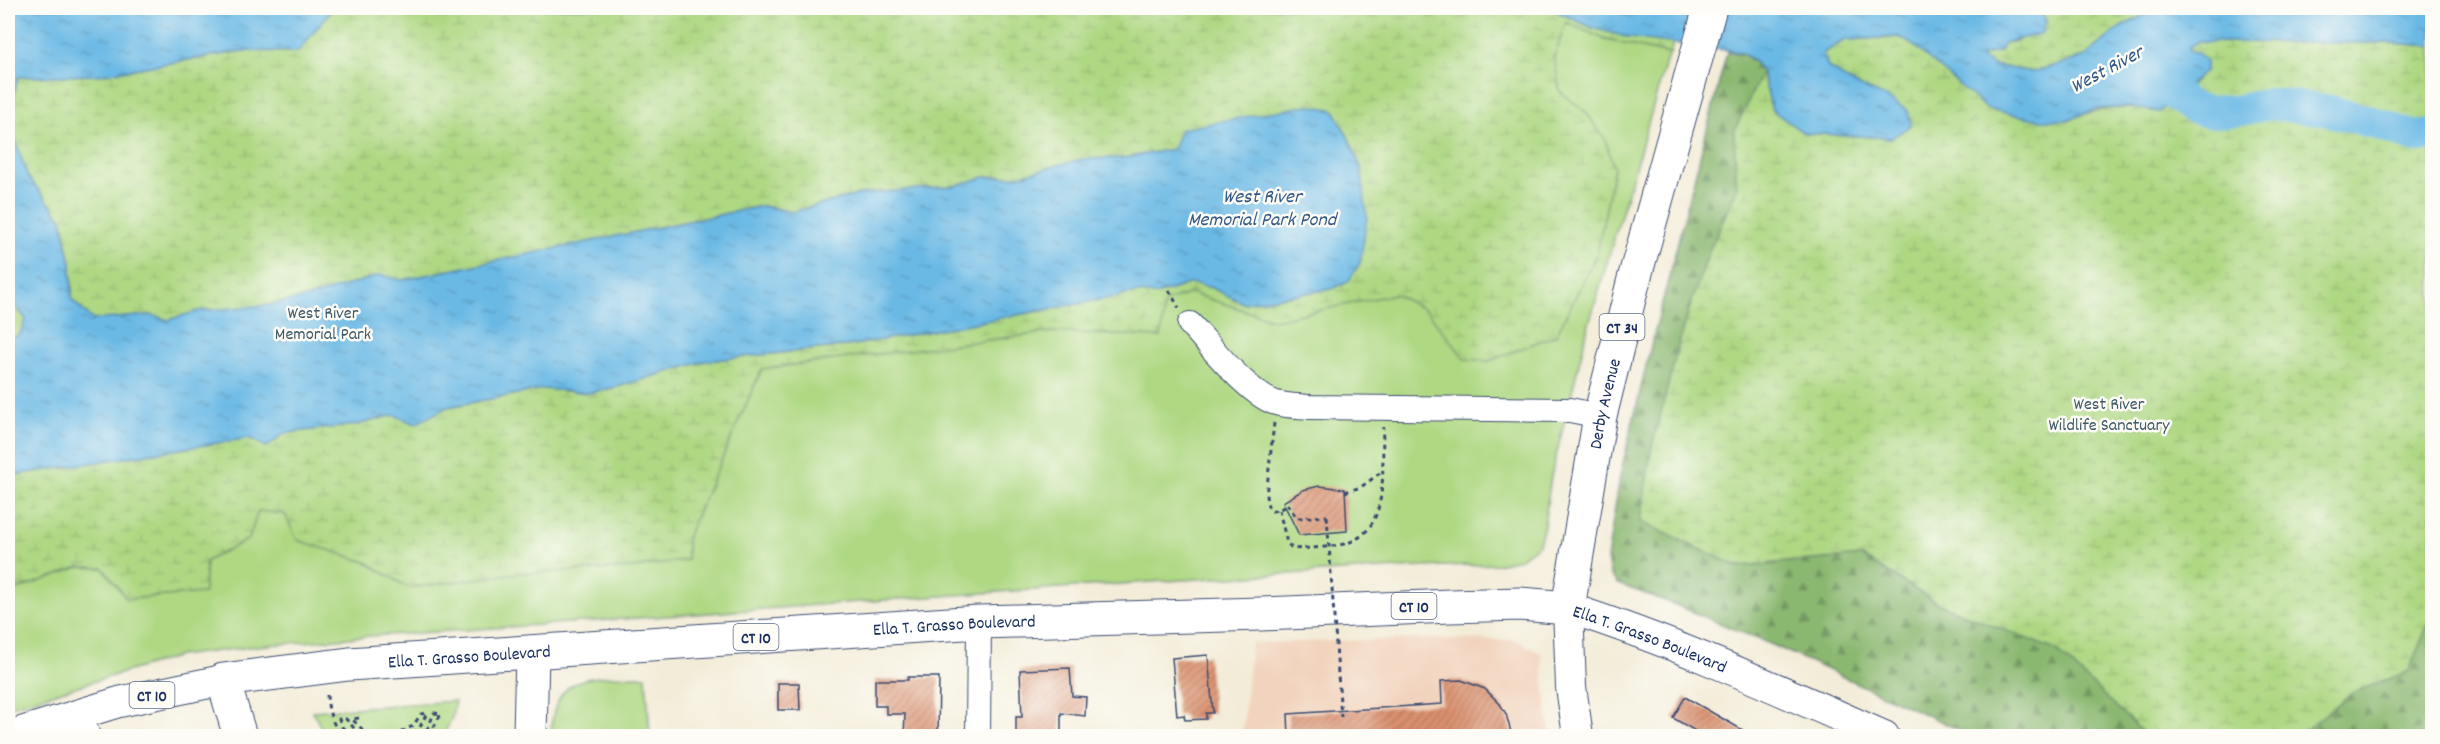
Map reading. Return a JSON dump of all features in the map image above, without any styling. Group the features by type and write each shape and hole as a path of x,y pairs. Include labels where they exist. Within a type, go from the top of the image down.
{"highway":[{"name":"Derby Avenue","path":"1568,608 1600,416 1633,283 1710,8"},
{"name":"Ella T. Grasso Boulevard","path":"223,680 349,664 979,622 1520,604 1568,608"},
{"path":"530,736 532,652"},
{"path":"223,680 240,736"}],"main road":[{"name":"Derby Avenue","path":"1568,608 1571,687 1578,736"},
{"name":"Ella T. Grasso Boulevard","path":"1568,608 1612,622 1749,675 1884,736"},
{"name":"Ella T. Grasso Boulevard","path":"8,736 85,725 119,702 223,680"}],"street":[{"path":"1190,324 1242,380 1276,403 1309,407 1570,410 1600,416"},
{"path":"978,736 979,622"}],"path":[{"path":"1276,403 1266,496 1268,506 1272,510 1279,510 1286,505 1297,518 1328,516 1341,717"},
{"path":"1279,510 1287,543 1293,549 1340,545 1352,542 1364,535 1377,519 1380,501 1385,408"},
{"path":"1345,492 1361,488 1382,472"},
{"path":"327,695 330,715 335,728 342,736"},
{"path":"393,736 399,736 413,726 421,714 428,713 412,736"},
{"path":"420,736 426,730 434,713 441,714 430,735 426,730"},
{"path":"359,718 352,719 364,731 377,736"},
{"path":"350,736 339,719 346,719 361,736"}],"shaded area":[{"path":"1418,639 1515,640 1541,653 1550,736 1242,736 1251,643"}],"green space":[{"name":"West River Memorial Park","path":"8,8 1682,8 1588,327 1551,476 1539,544 1519,559 1497,564 1074,587 370,636 257,646 179,656 8,707"},
{"path":"154,8 213,8 191,14"},
{"path":"333,8 1549,8 1593,28 1630,38 1682,8 1670,54 1606,40 1566,22 1554,57 1560,92 1586,112 1605,139 1614,168 1597,254 1556,335 1489,361 1465,359 1427,311 1395,294 1274,320 1191,293 1165,302 1161,337 1051,332 762,369 687,537 687,560 632,568 511,574 409,588 366,562 297,540 285,514 258,511 249,539 206,561 204,593 127,599 103,568 79,567 8,593 8,476 249,438 267,447 285,433 356,425 394,415 416,423 447,407 544,389 589,393 705,361 854,345 1137,293 1156,295 1191,283 1212,288 1243,303 1331,289 1348,282 1361,168 1334,110 1173,149 1124,158 1082,159 1017,176 985,177 954,186 861,194 792,212 762,206 402,280 380,275 306,298 269,305 198,311 168,320 151,315 93,320 72,300 71,264 62,219 28,177 8,119 18,77 97,75 242,51 298,51"},
{"path":"2038,8 2158,8 2121,27 2084,57 2033,72 1993,65 1980,56 2004,43 2017,41 2046,20"},
{"name":"West River Wildlife Sanctuary","path":"1900,37 2067,120 2113,108 2134,108 2159,112 2196,81 2189,47 2197,42 2392,43 2432,46 2432,613 2409,671 2352,693 2304,731 2302,736 2147,736 2056,650 1941,605 1861,556 1737,566 1641,522 1651,451 1683,328 1710,249 1737,189 1734,132 1762,72 1772,110 1804,133 1892,138 1888,98 1854,84 1828,67 1823,53 1845,40"},
{"path":"1727,52 1739,53 1748,57 1762,72 1734,132 1737,189 1710,249 1683,328 1651,451 1641,522 1737,566 1861,556 1941,605 2056,650 2147,736 1973,736 1775,646 1618,584 1610,575 1607,559 1620,476"},
{"path":"8,297 26,319 19,336 8,337"},
{"path":"2432,613 2432,736 2302,736 2304,731 2352,693 2409,671"},
{"path":"609,676 646,676 650,736 551,736 553,714 559,698 579,681"},
{"path":"455,701 452,718 443,736 326,736 312,711"}],"water":[{"path":"8,8 154,8 191,14 213,8 333,8 298,52 242,51 97,75 18,77 8,120"},
{"name":"West River","path":"1549,8 2038,8 2046,20 2043,33 2004,43 2000,51 1980,56 1993,65 2032,72 2084,57 2121,27 2158,8 2432,8 2432,46 2392,43 2197,42 2189,47 2190,52 2198,53 2206,60 2206,70 2159,112 2132,107 2096,109 2067,120 2040,120 1987,109 1913,45 1900,37 1845,40 1823,53 1828,67 1854,84 1888,98 1908,111 1911,125 1892,138 1804,133 1772,110 1762,72 1752,59 1740,52 1630,38 1593,28"},
{"name":"West River Memorial Park Pond","path":"1308,105 1334,110 1361,168 1367,217 1360,263 1348,282 1331,289 1243,303 1212,288 1191,283 1156,295 1137,293 854,345 705,361 617,387 588,393 544,389 447,407 416,424 394,415 356,425 285,433 267,447 249,438 8,476 8,337 19,336 26,319 8,297 8,120 28,177 62,219 71,264 72,300 93,320 151,315 168,320 198,311 269,305 306,298 380,275 402,280 762,206 792,212 861,194 954,186 985,177 1017,176 1082,159 1124,158 1173,149 1181,129"}],"building":[{"path":"1319,486 1345,489 1347,531 1299,535 1283,502 1303,490"},
{"path":"1208,655 1213,713 1206,713 1206,719 1185,720 1184,715 1177,716 1172,658"},
{"path":"1070,668 1072,696 1086,697 1085,716 1061,713 1061,736 1016,736 1016,717 1022,717 1020,670"},
{"path":"908,677 939,677 938,736 904,736 905,714 886,714 886,706 875,706 875,680 908,680"},
{"path":"1461,680 1485,689 1500,704 1506,714 1512,736 1289,736 1288,714 1442,704 1441,681"},
{"path":"778,683 799,683 800,710 778,710"},
{"path":"1685,697 1753,736 1704,736 1673,718"}],"waterway":[{"name":"West River","path":"2142,71 2191,107 2209,112 2235,111 2271,104 2325,110 2376,123 2415,137 2432,134"}]}
